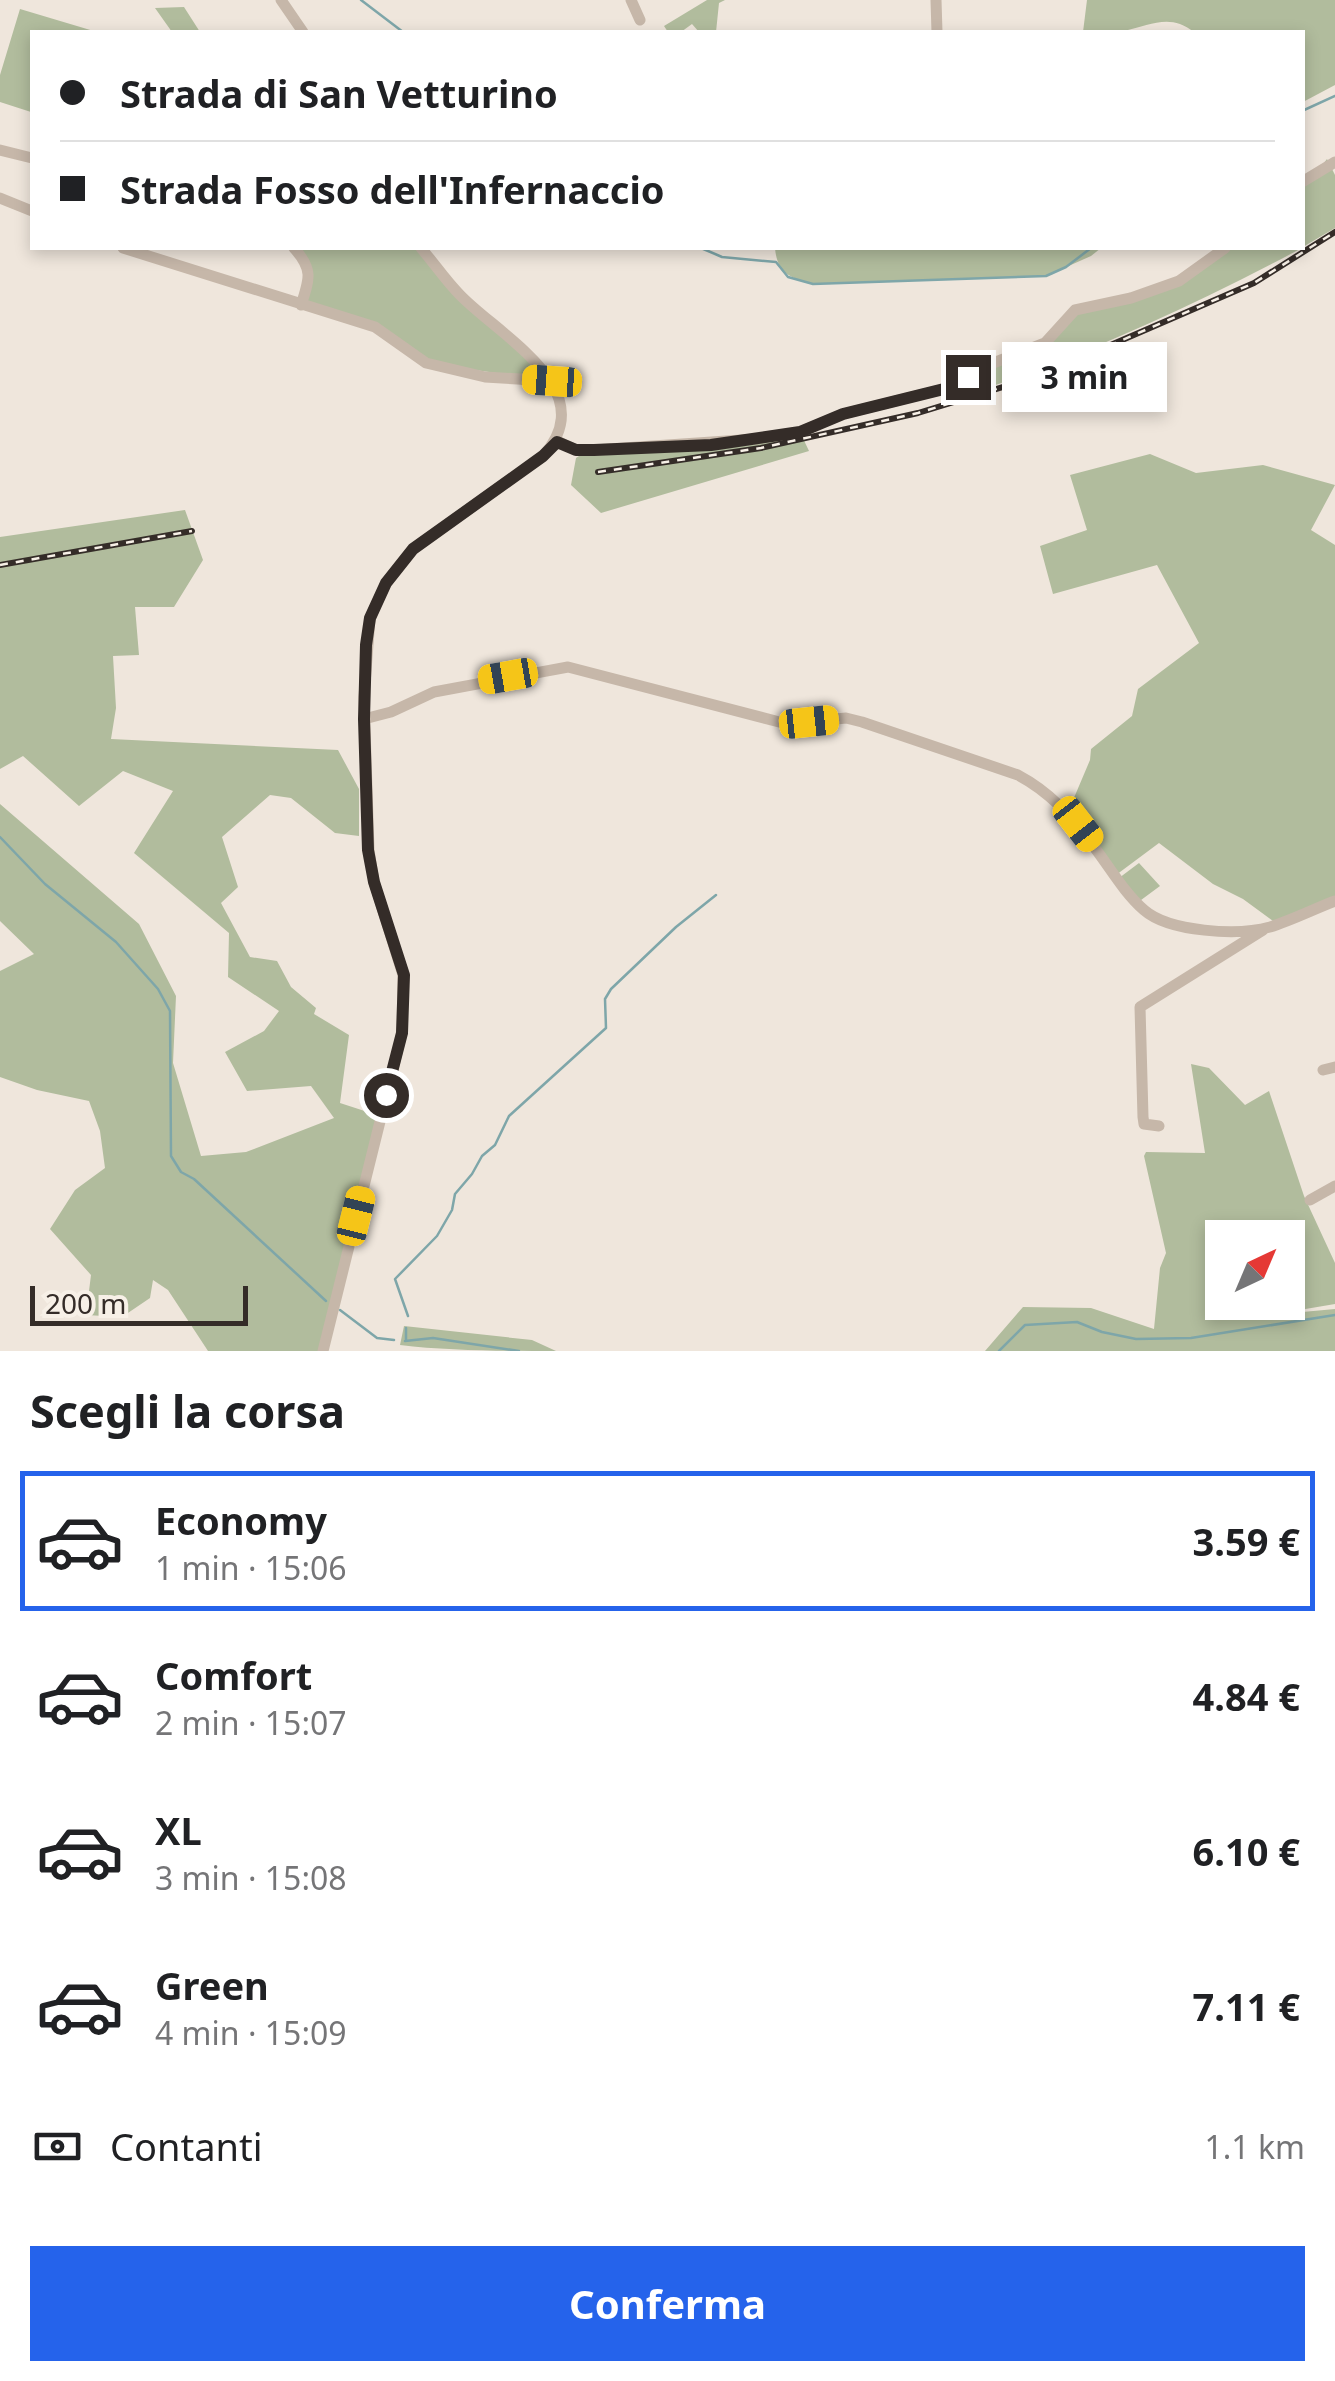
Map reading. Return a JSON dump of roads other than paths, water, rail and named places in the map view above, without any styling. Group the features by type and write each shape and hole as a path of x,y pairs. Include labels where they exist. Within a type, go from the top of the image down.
{"street":[{"path":"281,0 303,30"},
{"path":"631,0 640,20"},
{"path":"936,0 937,30"},
{"path":"0,150 30,158"},
{"path":"1305,180 1335,162"},
{"path":"0,198 30,210"},
{"path":"129,250 375,327 426,364 485,377 552,381"},
{"path":"296,250 308,263 309,282 302,304"},
{"path":"322,1351 402,1033 404,975 374,882 368,850 364,719 370,618 386,583 413,549 543,456 557,442 564,417 552,381 461,296 423,250"},
{"path":"557,442 576,450 613,450 711,445 800,432 843,414 948,388 988,366 1045,343 1075,310 1132,298 1178,281 1222,250"},
{"path":"364,719 391,712 434,692 568,667 788,724 846,718 1018,775 1036,785 1068,812 1137,903 1158,920 1173,926 1209,929 1266,928"},
{"path":"1158,1126 1144,1124 1142,1117 1140,1007 1266,928 1335,901"},
{"path":"1310,1200 1335,1186"}],"waterway":[{"path":"361,0 400,30"},
{"path":"1305,110 1335,96"},
{"path":"706,250 722,257 776,262 788,277 813,284 1046,276 1088,250"},
{"path":"0,837 45,884 116,942 158,989 170,1011 171,1156 181,1172 194,1179 326,1301"},
{"path":"408,1316 395,1279 437,1236 452,1210 455,1194 482,1156 495,1145 509,1116 606,1028 605,999 611,989 716,895"},
{"path":"340,1310 377,1338 394,1340"},
{"path":"999,1351 1025,1325 1077,1322 1136,1339 1191,1338 1335,1315"},
{"path":"406,1328 406,1341"},
{"path":"405,1341 433,1338 519,1351"}],"railway":[{"path":"598,472 761,448 918,413 1039,376 1254,283 1335,232"},
{"path":"0,565 192,531"}]}
